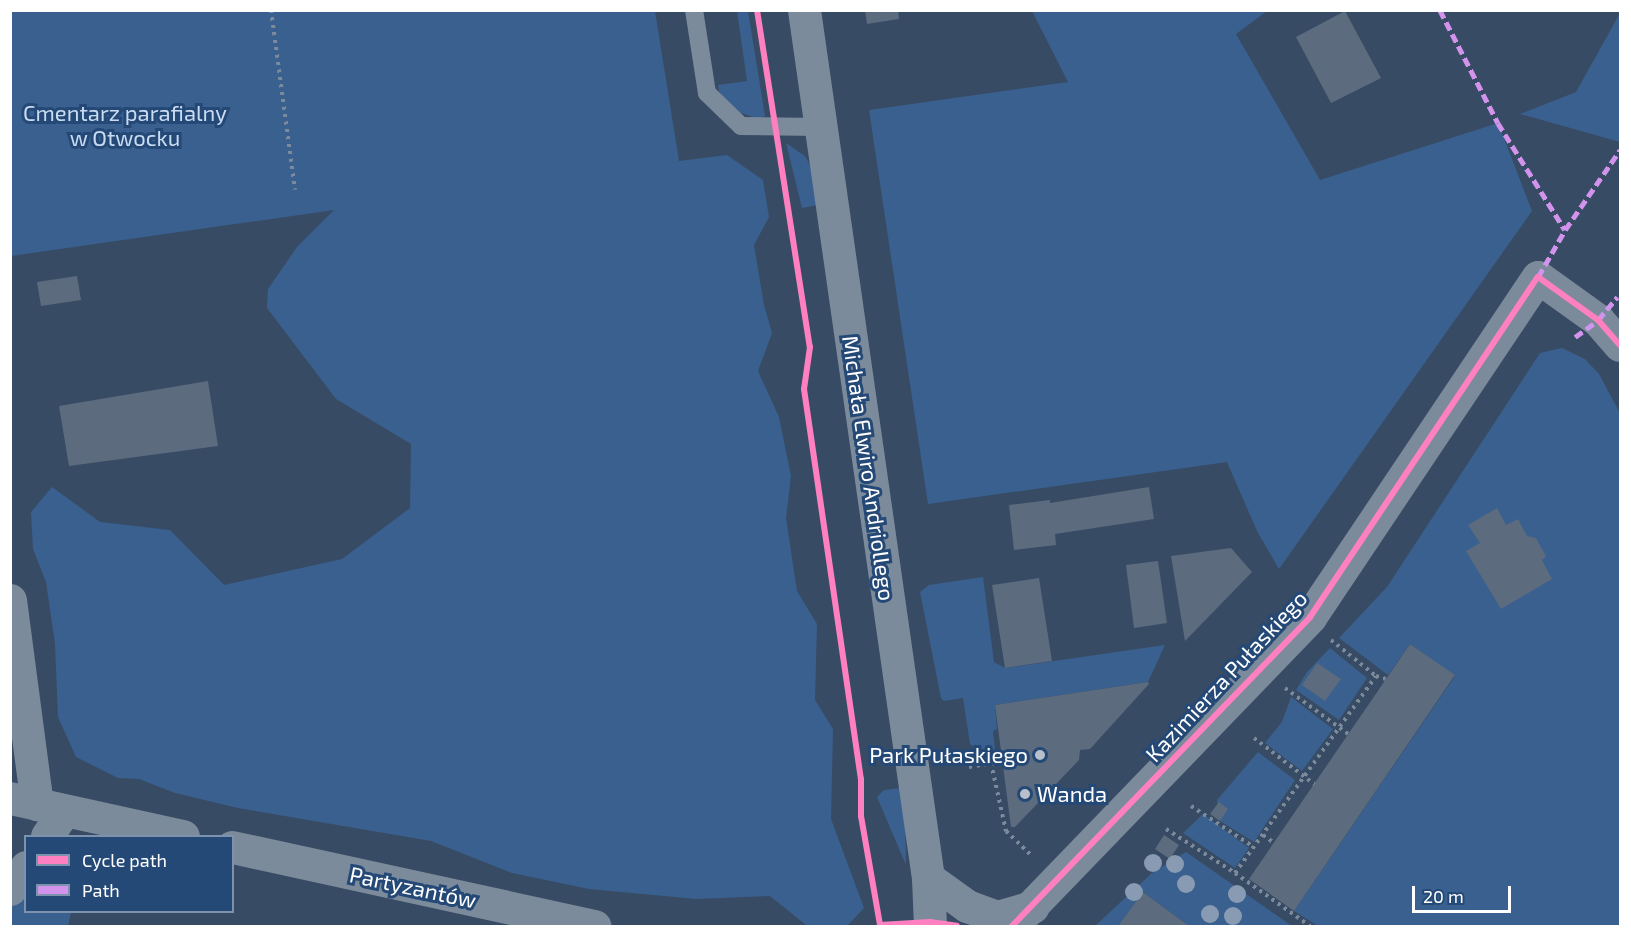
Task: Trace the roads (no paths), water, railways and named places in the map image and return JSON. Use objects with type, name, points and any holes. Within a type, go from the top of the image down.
[{"type":"street","name":"Michała Elwiro Andriollego","points":[[804,10],[928,878],[930,927]]},
{"type":"street","name":"Kazimierza Pułaskiego","points":[[1022,917],[1310,617],[1538,277],[1598,320],[1620,345]]},
{"type":"street","points":[[10,600],[40,812],[172,835]]},
{"type":"street","name":"Partyzantów","points":[[234,848],[594,927]]},
{"type":"street","points":[[10,889],[24,870]]},
{"type":"street","points":[[928,878],[967,906],[997,917],[1022,917]]},
{"type":"lane","points":[[694,10],[707,93],[741,126],[820,128]]},
{"type":"place","name":"Park Pułaskiego","points":[[1040,755]]},
{"type":"place","name":"Wanda","points":[[1025,794]]},
{"type":"park label","name":"Cmentarz parafialny w Otwocku","points":[[125,124]]}]
